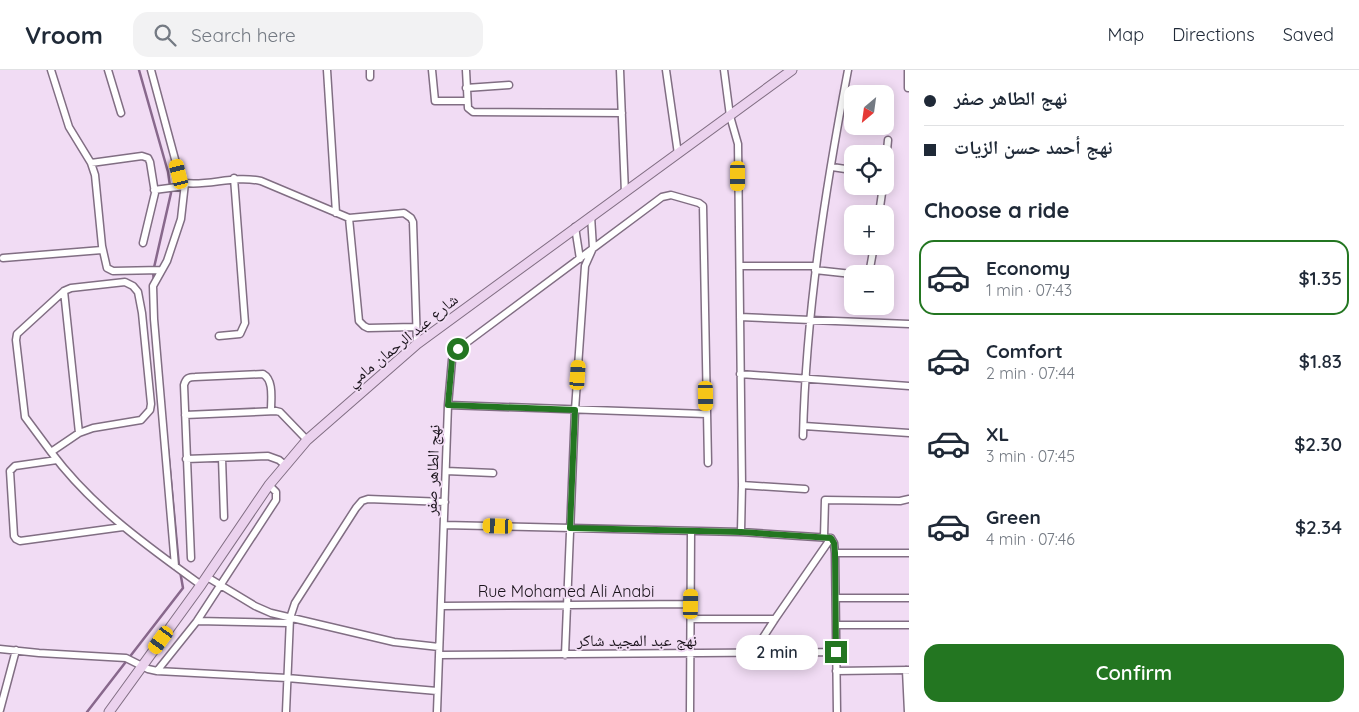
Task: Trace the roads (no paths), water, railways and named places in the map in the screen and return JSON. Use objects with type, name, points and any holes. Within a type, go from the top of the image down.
[{"type":"street","points":[[51,70],[70,127],[91,163],[95,175],[102,250],[107,268],[114,271],[161,270]]},
{"type":"street","points":[[108,70],[121,113]]},
{"type":"street","points":[[151,70],[179,174],[185,185],[181,219],[167,261],[152,286],[175,566]]},
{"type":"street","points":[[327,70],[336,213]]},
{"type":"street","points":[[432,70],[435,101],[467,101]]},
{"type":"street","points":[[466,70],[468,108],[473,112],[622,113]]},
{"type":"street","points":[[620,70],[625,193]]},
{"type":"street","points":[[666,70],[678,154]]},
{"type":"street","points":[[724,70],[730,116],[738,144],[741,532]]},
{"type":"street","name":"شارع عبد الرحمان مامي","points":[[109,712],[207,577],[269,485],[307,440],[417,344],[792,70]]},
{"type":"street","points":[[803,436],[815,268],[848,70]]},
{"type":"street","points":[[908,70],[908,88]]},
{"type":"street","points":[[466,88],[509,85]]},
{"type":"street","points":[[888,140],[888,145]]},
{"type":"street","points":[[91,163],[145,156],[148,158],[154,190],[154,201],[143,244]]},
{"type":"street","points":[[832,167],[844,169]]},
{"type":"street","points":[[154,190],[234,178],[250,179],[261,181],[349,218],[404,213],[413,222],[417,344]]},
{"type":"street","points":[[218,336],[240,334],[245,323],[234,178]]},
{"type":"street","name":"نهج الطاهر صفر","points":[[437,710],[448,405],[452,360],[458,349],[579,257],[662,197],[671,195],[700,203],[703,206],[706,414]]},
{"type":"street","points":[[564,654],[575,410],[585,266],[593,248],[590,216]]},
{"type":"street","points":[[349,218],[359,321],[368,328],[415,326]]},
{"type":"street","points":[[575,227],[579,257],[585,266]]},
{"type":"street","points":[[3,258],[102,250]]},
{"type":"street","points":[[740,266],[815,268],[844,273]]},
{"type":"street","points":[[51,452],[79,433],[92,428],[141,420],[150,410],[151,404],[138,292],[133,286],[125,282],[80,286],[64,291],[17,334],[16,340],[25,417],[51,452],[57,460],[86,494],[123,528],[201,585]]},
{"type":"street","points":[[64,291],[79,433]]},
{"type":"street","points":[[740,317],[909,324]]},
{"type":"street","points":[[191,558],[184,385],[189,377],[263,374],[268,377],[270,382],[271,410]]},
{"type":"street","points":[[740,374],[909,386]]},
{"type":"street","points":[[448,405],[706,414],[708,463]]},
{"type":"street","points":[[185,415],[271,410],[280,412],[307,440]]},
{"type":"street","points":[[804,426],[909,433]]},
{"type":"street","points":[[186,459],[268,456],[279,460],[284,465]]},
{"type":"street","points":[[222,458],[224,517]]},
{"type":"street","points":[[57,460],[15,466],[10,470],[14,536],[16,539],[20,541],[123,528]]},
{"type":"street","points":[[446,471],[493,473]]},
{"type":"street","points":[[157,671],[197,621],[276,500],[276,492],[269,485]]},
{"type":"street","points":[[742,485],[805,489]]},
{"type":"street","points":[[286,712],[289,620],[295,603],[356,508],[362,501],[368,499],[445,502]]},
{"type":"street","points":[[753,654],[828,538],[825,500],[900,501],[909,499]]},
{"type":"street","points":[[444,525],[741,532],[828,538],[834,543],[835,553],[837,712]]},
{"type":"street","points":[[690,712],[692,531]]},
{"type":"street","points":[[835,553],[909,553]]},
{"type":"street","points":[[207,577],[263,610],[289,620],[394,642],[439,647]]},
{"type":"street","points":[[836,598],[909,598]]},
{"type":"street","name":"Rue Mohamed Ali Anabi","points":[[441,606],[691,604]]},
{"type":"street","points":[[691,619],[775,619]]},
{"type":"street","points":[[197,621],[289,620]]},
{"type":"street","points":[[836,625],[909,625]]},
{"type":"street","points":[[0,649],[126,658],[157,671],[287,678],[437,691]]},
{"type":"street","points":[[0,710],[16,650]]},
{"type":"street","name":"نهج عبد المجيد شاكر","points":[[439,655],[836,652]]},
{"type":"street","points":[[836,672],[907,670],[908,712]]},
{"type":"waterway","points":[[139,70],[168,172],[171,193],[153,272],[154,282]]},
{"type":"waterway","points":[[168,449],[179,566]]},
{"type":"waterway","points":[[87,712],[183,588],[180,571]]}]
